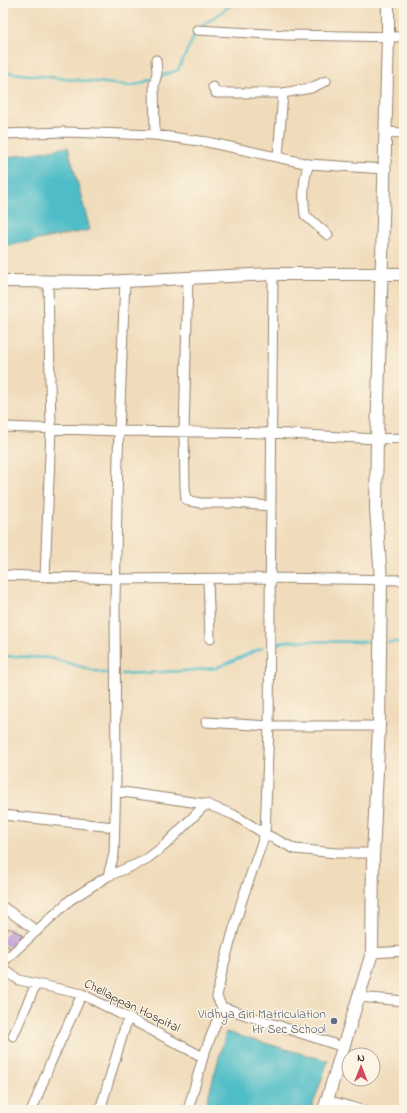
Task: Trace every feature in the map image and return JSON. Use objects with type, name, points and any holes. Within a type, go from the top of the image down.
[{"type":"street","points":[[343,1047],[372,953],[373,853],[379,726],[381,580],[376,509],[377,439],[388,3]]},
{"type":"street","points":[[197,30],[287,35],[404,38]]},
{"type":"street","points":[[155,135],[154,85],[157,73],[156,60]]},
{"type":"street","points":[[213,87],[216,93],[283,93],[311,88],[326,81]]},
{"type":"street","points":[[278,156],[283,93]]},
{"type":"street","points":[[3,134],[65,132],[155,135],[207,142],[278,156],[309,164],[384,169]]},
{"type":"street","points":[[385,132],[404,133]]},
{"type":"street","points":[[309,164],[306,171],[303,201],[305,215],[328,235]]},
{"type":"street","points":[[3,280],[96,282],[273,274],[404,274]]},
{"type":"street","points":[[273,274],[269,578],[269,726],[265,834],[242,900],[222,971],[217,997],[222,1007],[341,1047]]},
{"type":"street","points":[[188,278],[184,432],[186,499],[201,503],[235,503],[270,506]]},
{"type":"street","points":[[108,876],[114,854],[116,791],[116,579],[119,431],[125,280]]},
{"type":"street","points":[[45,577],[51,429],[48,282]]},
{"type":"street","points":[[3,427],[119,431],[271,433],[377,439],[404,438]]},
{"type":"street","points":[[3,575],[116,579],[269,578],[404,580]]},
{"type":"street","points":[[208,578],[210,639]]},
{"type":"street","points":[[206,722],[269,726],[379,726]]},
{"type":"street","points":[[116,791],[206,804],[234,814],[265,834],[295,849],[336,853],[373,853]]},
{"type":"street","points":[[3,962],[70,900],[108,876],[144,861],[165,844],[206,804]]},
{"type":"street","points":[[3,815],[114,827]]},
{"type":"street","points":[[3,907],[36,931]]},
{"type":"street","points":[[372,953],[404,951]]},
{"type":"street","name":"Chellappan Hospital","points":[[3,969],[19,980],[82,994],[203,1056]]},
{"type":"street","points":[[13,1036],[36,984]]},
{"type":"street","points":[[32,1110],[50,1064],[82,994]]},
{"type":"street","points":[[358,998],[404,1001]]},
{"type":"street","points":[[188,1110],[203,1056],[222,1007]]},
{"type":"street","points":[[100,1110],[128,1017]]},
{"type":"street","points":[[341,1055],[326,1105],[362,1110]]},
{"type":"water","points":[[68,147],[90,230],[11,245],[3,245],[3,158]]},
{"type":"water","points":[[226,1032],[328,1061],[311,1110],[210,1110],[205,1108]]},
{"type":"building","points":[[9,928],[22,935],[14,950],[3,944],[3,939]]},
{"type":"waterway","points":[[201,27],[234,3]]},
{"type":"waterway","points":[[158,77],[178,70],[196,32]]},
{"type":"waterway","points":[[3,72],[132,86],[153,79]]},
{"type":"waterway","points":[[276,644],[287,641],[373,642]]},
{"type":"waterway","points":[[388,642],[404,642]]},
{"type":"waterway","points":[[122,674],[216,668],[262,648]]},
{"type":"waterway","points":[[3,656],[50,658],[103,673],[109,673]]},
{"type":"waterway","points":[[393,1110],[394,1108],[404,1107]]},
{"type":"place","name":"Vidhya Giri Matriculation Hr Sec School","points":[[334,1021]]}]
